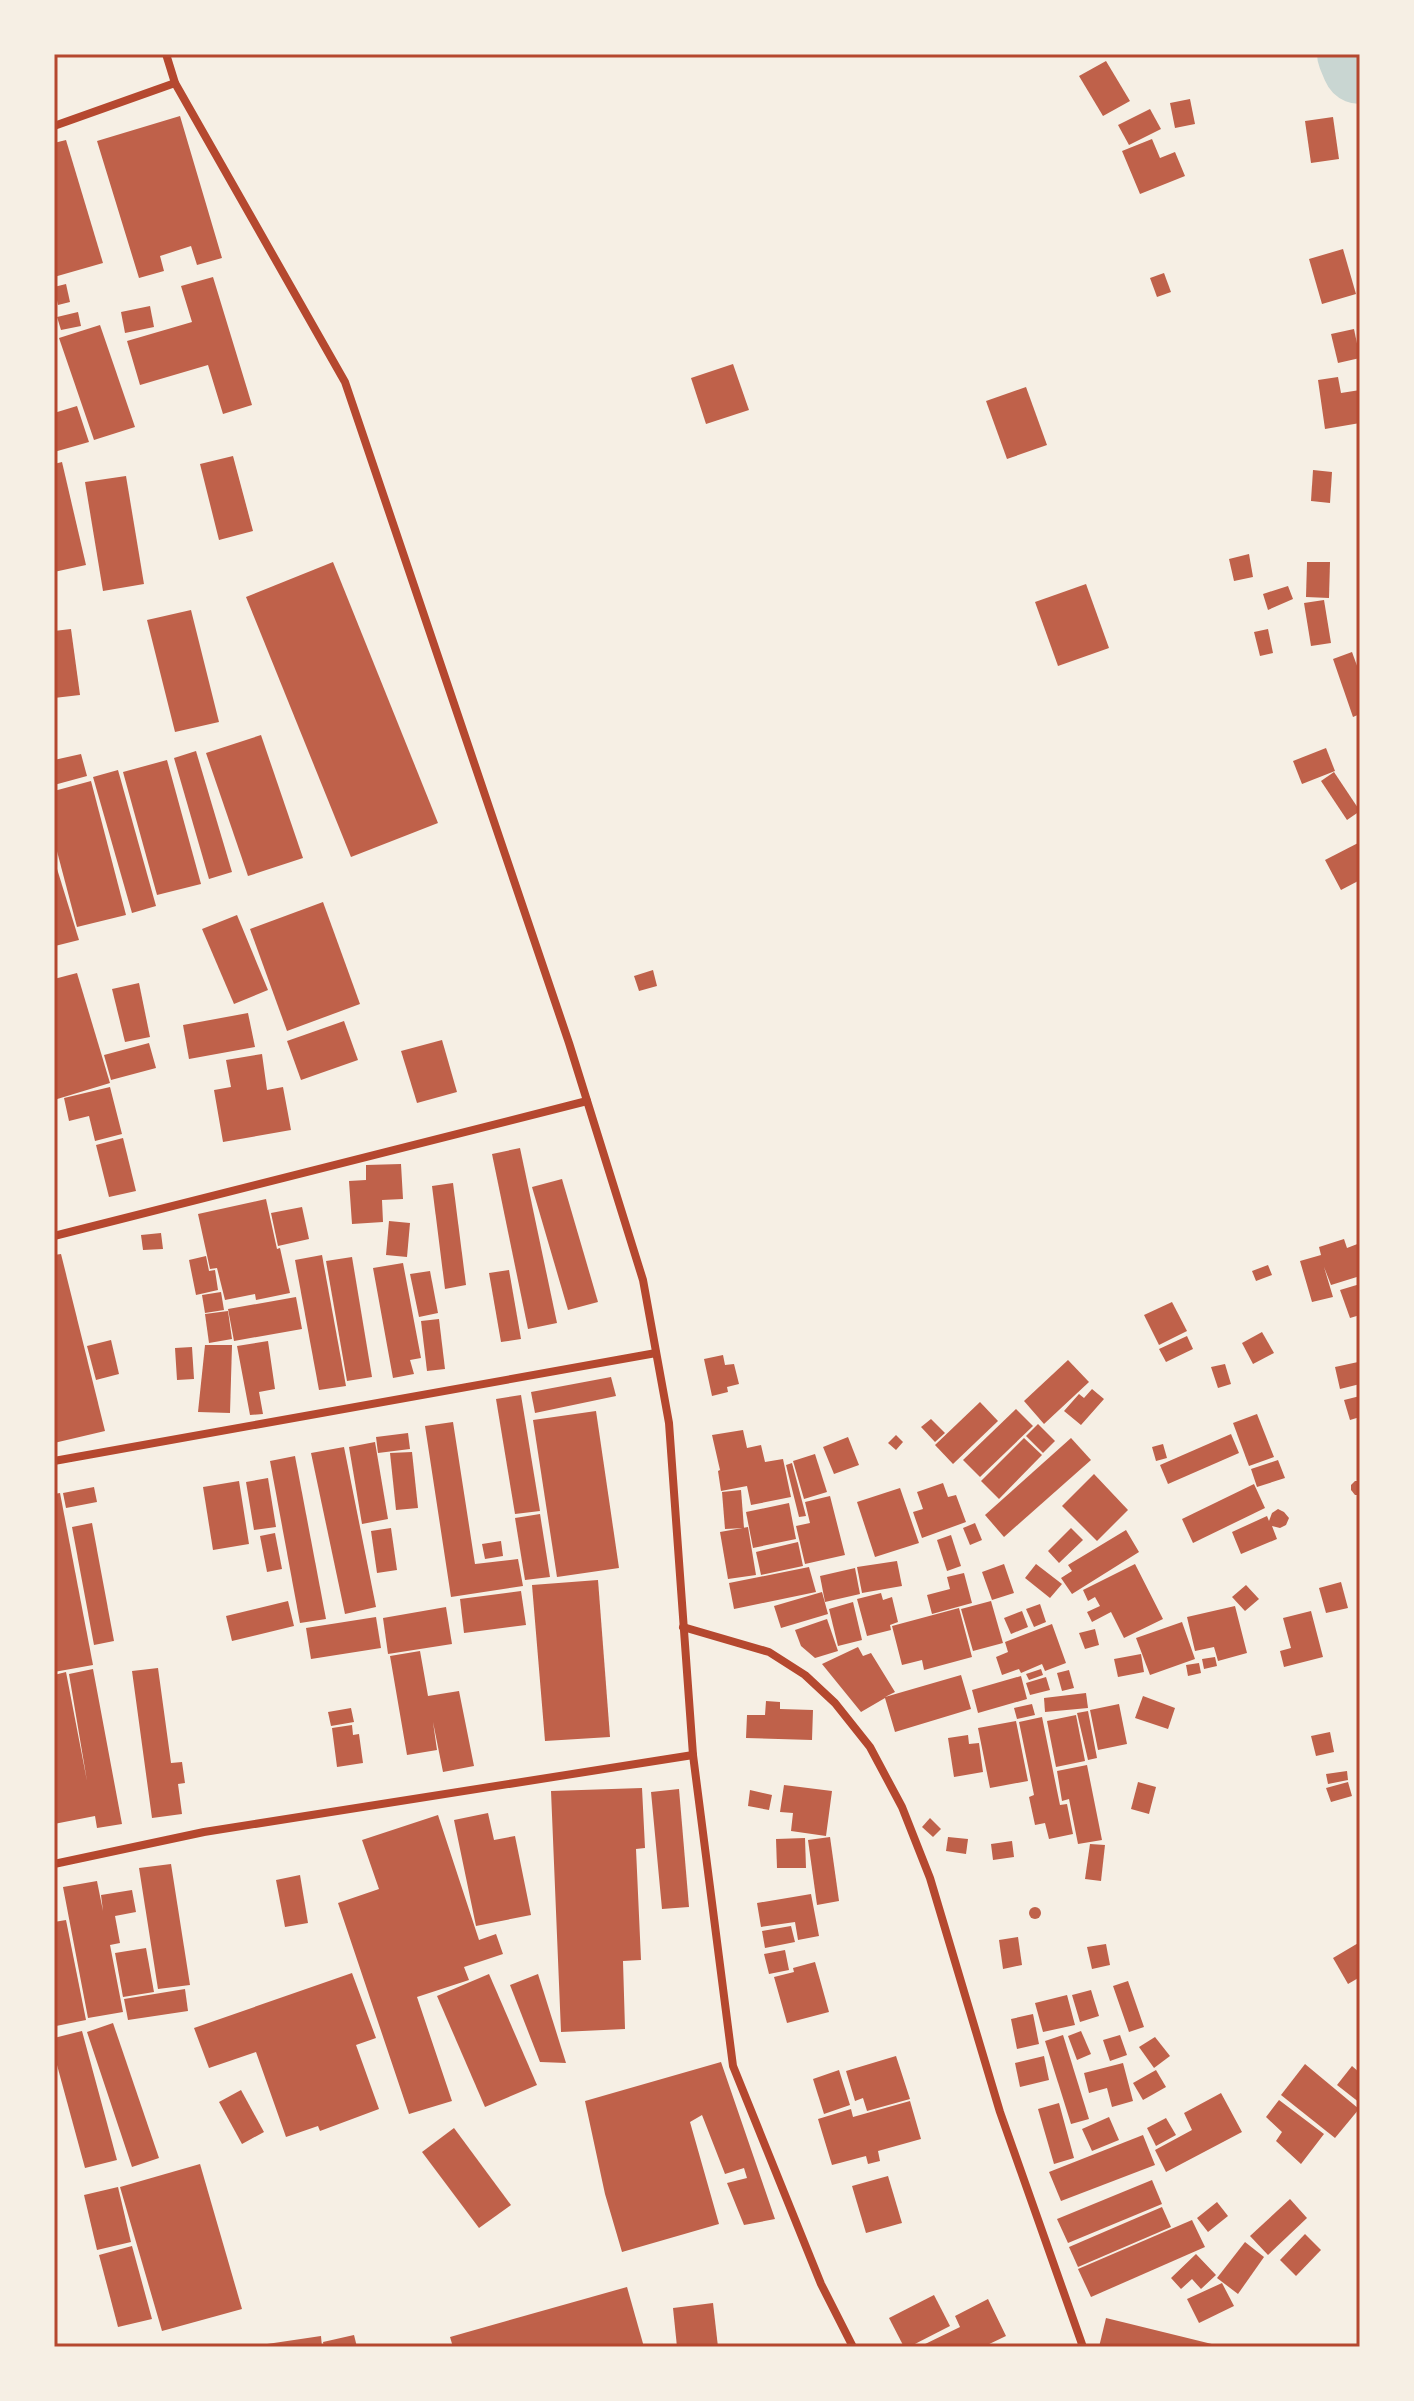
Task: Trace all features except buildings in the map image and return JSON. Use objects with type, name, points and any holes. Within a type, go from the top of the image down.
[{"type":"street","points":[[166,54],[175,83],[345,382],[587,1101],[643,1280],[669,1423],[693,1755],[733,2066],[821,2284],[853,2347]]},
{"type":"street","points":[[54,126],[175,83]]},
{"type":"street","points":[[54,1236],[587,1101]]},
{"type":"street","points":[[54,1461],[656,1353]]},
{"type":"street","points":[[683,1627],[769,1652],[805,1675],[835,1703],[870,1747],[902,1807],[930,1878],[1000,2112],[1083,2347]]},
{"type":"street","points":[[54,1864],[204,1832],[693,1755]]},
{"type":"waterway","points":[[1355,54],[1360,66]]}]
